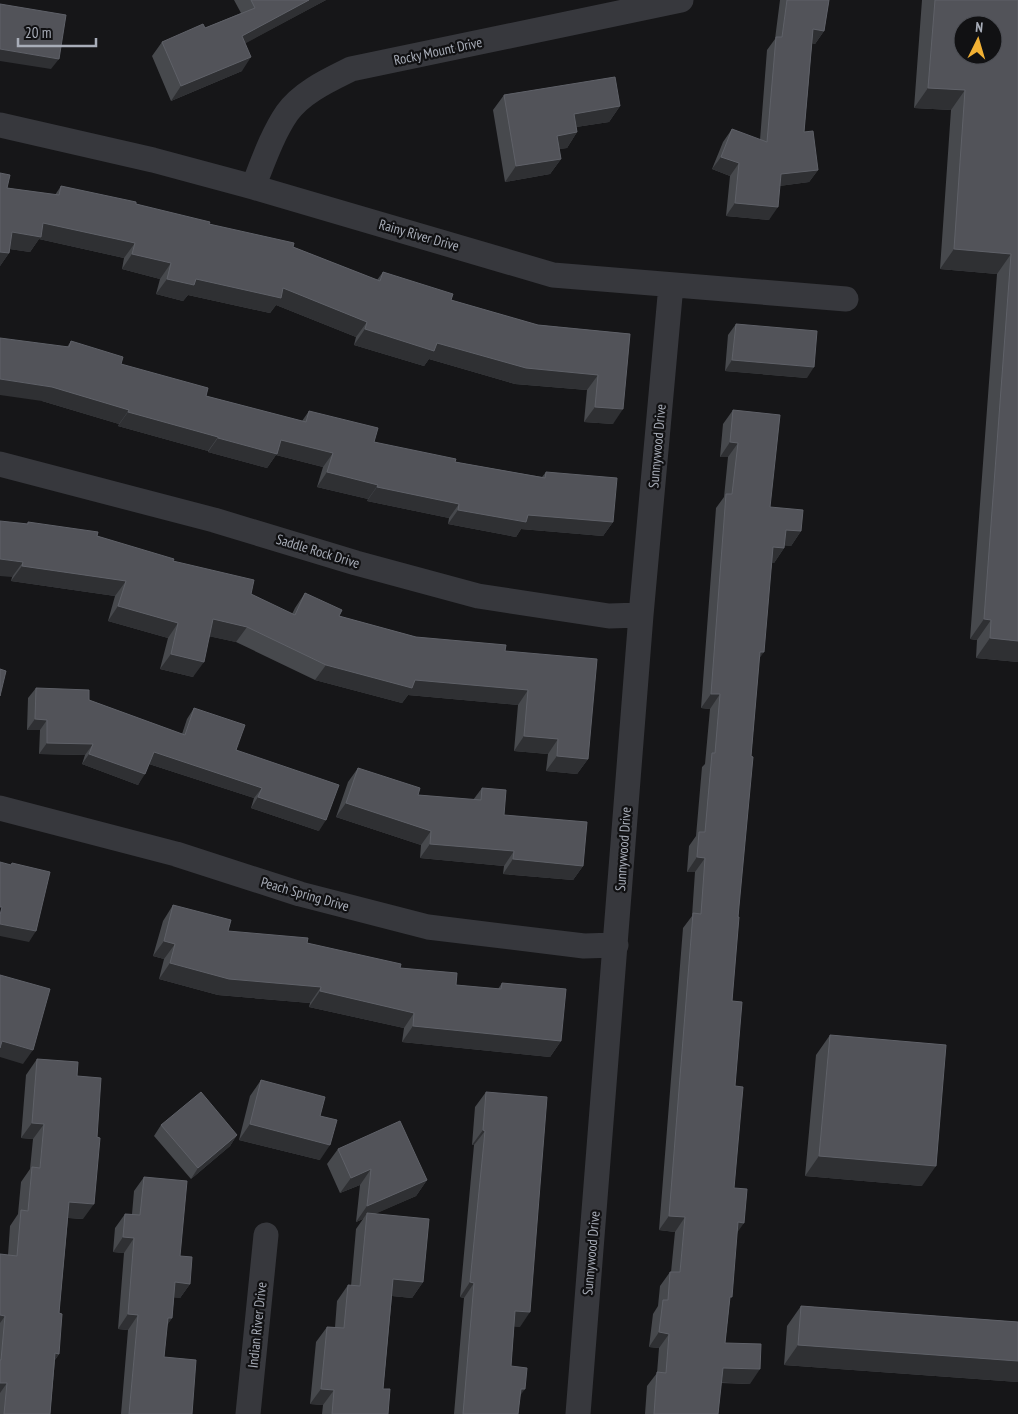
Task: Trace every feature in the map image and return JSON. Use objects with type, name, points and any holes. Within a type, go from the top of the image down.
[{"type":"street","name":"Rocky Mount Drive","points":[[253,187],[272,140],[288,112],[328,80],[351,69],[681,0]]},
{"type":"street","name":"Rainy River Drive","points":[[0,125],[153,160],[553,274],[846,299]]},
{"type":"street","name":"Sunnywood Drive","points":[[578,1414],[641,615],[671,285]]},
{"type":"street","name":"Saddle Rock Drive","points":[[0,464],[214,520],[356,563],[478,596],[609,616],[641,615]]},
{"type":"street","name":"Peach Spring Drive","points":[[0,808],[176,854],[300,894],[428,927],[584,946],[616,944]]},
{"type":"street","name":"Indian River Drive","points":[[248,1414],[266,1235]]},
{"type":"building","points":[[251,0],[309,0],[242,36],[251,57],[181,86],[162,42],[203,24],[205,28],[255,8]]},
{"type":"building","points":[[787,0],[829,0],[824,31],[813,29],[804,132],[813,131],[818,170],[781,174],[778,207],[735,203],[739,163],[721,157],[732,129],[767,142],[776,37],[782,37]]},
{"type":"building","points":[[935,0],[1018,0],[1018,641],[990,638],[991,620],[984,619],[1011,254],[954,249],[965,90],[928,88]]},
{"type":"building","points":[[0,4],[66,15],[59,59],[0,49]]},
{"type":"building","points":[[615,77],[620,106],[574,114],[577,132],[557,136],[561,159],[516,166],[504,95]]},
{"type":"building","points":[[0,173],[10,175],[7,188],[59,195],[61,186],[136,202],[136,204],[210,222],[209,224],[294,243],[293,247],[380,281],[383,272],[453,294],[451,300],[538,325],[630,334],[623,409],[595,407],[598,375],[526,368],[437,343],[434,351],[365,329],[367,322],[283,288],[281,298],[196,279],[194,285],[167,279],[171,263],[132,254],[135,243],[43,223],[41,237],[12,232],[9,253],[0,252]]},
{"type":"building","points":[[736,324],[817,331],[814,367],[732,360]]},
{"type":"building","points":[[0,338],[69,347],[71,341],[123,357],[121,364],[208,388],[206,396],[306,422],[309,411],[378,428],[374,442],[456,459],[455,462],[545,478],[546,472],[617,478],[613,522],[528,515],[526,522],[458,510],[459,504],[377,487],[378,485],[327,472],[333,453],[281,440],[277,454],[128,412],[129,410],[52,387],[0,379]]},
{"type":"building","points":[[733,410],[780,415],[770,507],[803,510],[801,531],[786,530],[784,548],[773,547],[764,652],[760,652],[732,1001],[742,1002],[735,1086],[743,1087],[734,1188],[747,1189],[744,1223],[738,1222],[732,1297],[730,1297],[725,1343],[761,1344],[760,1369],[723,1368],[718,1414],[654,1414],[657,1372],[666,1373],[669,1334],[659,1332],[663,1300],[668,1300],[670,1272],[680,1272],[685,1217],[669,1216],[693,913],[701,914],[705,858],[697,857],[699,832],[705,832],[712,753],[715,753],[720,694],[711,694],[726,494],[732,494],[738,443],[730,442]]},
{"type":"building","points":[[0,521],[28,524],[28,522],[98,532],[97,536],[174,559],[173,561],[254,580],[251,594],[295,615],[305,593],[342,610],[339,616],[416,637],[506,645],[505,651],[597,659],[588,759],[557,756],[558,739],[524,736],[528,690],[415,680],[412,688],[326,665],[247,627],[213,619],[204,662],[171,654],[178,623],[118,606],[126,581],[22,566],[23,562],[0,559]]},
{"type":"building","points":[[0,669],[6,671],[0,696]]},
{"type":"building","points":[[36,688],[89,690],[89,700],[185,735],[194,708],[245,725],[236,750],[339,785],[326,820],[258,797],[262,788],[154,752],[145,774],[89,754],[93,744],[47,743],[47,720],[35,719]]},
{"type":"building","points":[[358,768],[420,788],[418,795],[481,800],[482,788],[506,790],[504,815],[587,822],[583,866],[513,859],[514,851],[430,844],[431,831],[346,803]]},
{"type":"building","points":[[0,862],[50,872],[36,931],[0,924],[2,907],[0,907]]},
{"type":"building","points":[[173,905],[231,920],[228,931],[308,938],[307,943],[401,964],[400,968],[457,973],[456,985],[501,989],[502,983],[566,989],[561,1041],[413,1026],[414,1013],[320,991],[321,987],[229,979],[170,963],[175,944],[164,941]]},
{"type":"building","points":[[0,975],[50,989],[33,1050],[2,1041],[0,1048]]},
{"type":"building","points":[[830,1035],[946,1045],[936,1166],[819,1156]]},
{"type":"building","points":[[37,1059],[78,1062],[77,1076],[101,1078],[97,1137],[100,1138],[94,1204],[69,1202],[59,1313],[62,1314],[59,1354],[55,1353],[50,1414],[4,1414],[7,1383],[0,1383],[0,1360],[5,1316],[0,1315],[0,1254],[17,1256],[21,1210],[28,1211],[32,1167],[40,1168],[44,1124],[32,1123]]},
{"type":"building","points":[[261,1080],[325,1097],[320,1116],[337,1120],[330,1145],[250,1124]]},
{"type":"building","points":[[201,1092],[237,1135],[198,1168],[161,1125]]},
{"type":"building","points":[[486,1092],[547,1097],[530,1312],[515,1311],[511,1366],[527,1368],[525,1389],[521,1389],[518,1414],[463,1414],[474,1283],[470,1282],[485,1131],[483,1130]]},
{"type":"building","points":[[400,1121],[427,1180],[367,1206],[371,1169],[351,1178],[338,1149]]},
{"type":"building","points":[[144,1177],[187,1181],[180,1256],[192,1257],[190,1284],[175,1282],[172,1318],[168,1318],[164,1357],[196,1360],[192,1414],[129,1414],[138,1315],[128,1314],[134,1238],[123,1237],[125,1214],[140,1215]]},
{"type":"building","points":[[367,1213],[429,1219],[423,1282],[393,1279],[383,1389],[390,1389],[388,1414],[332,1414],[334,1390],[321,1389],[327,1327],[344,1328],[348,1285],[360,1286]]},
{"type":"building","points":[[801,1306],[1018,1322],[1018,1361],[798,1345]]}]
